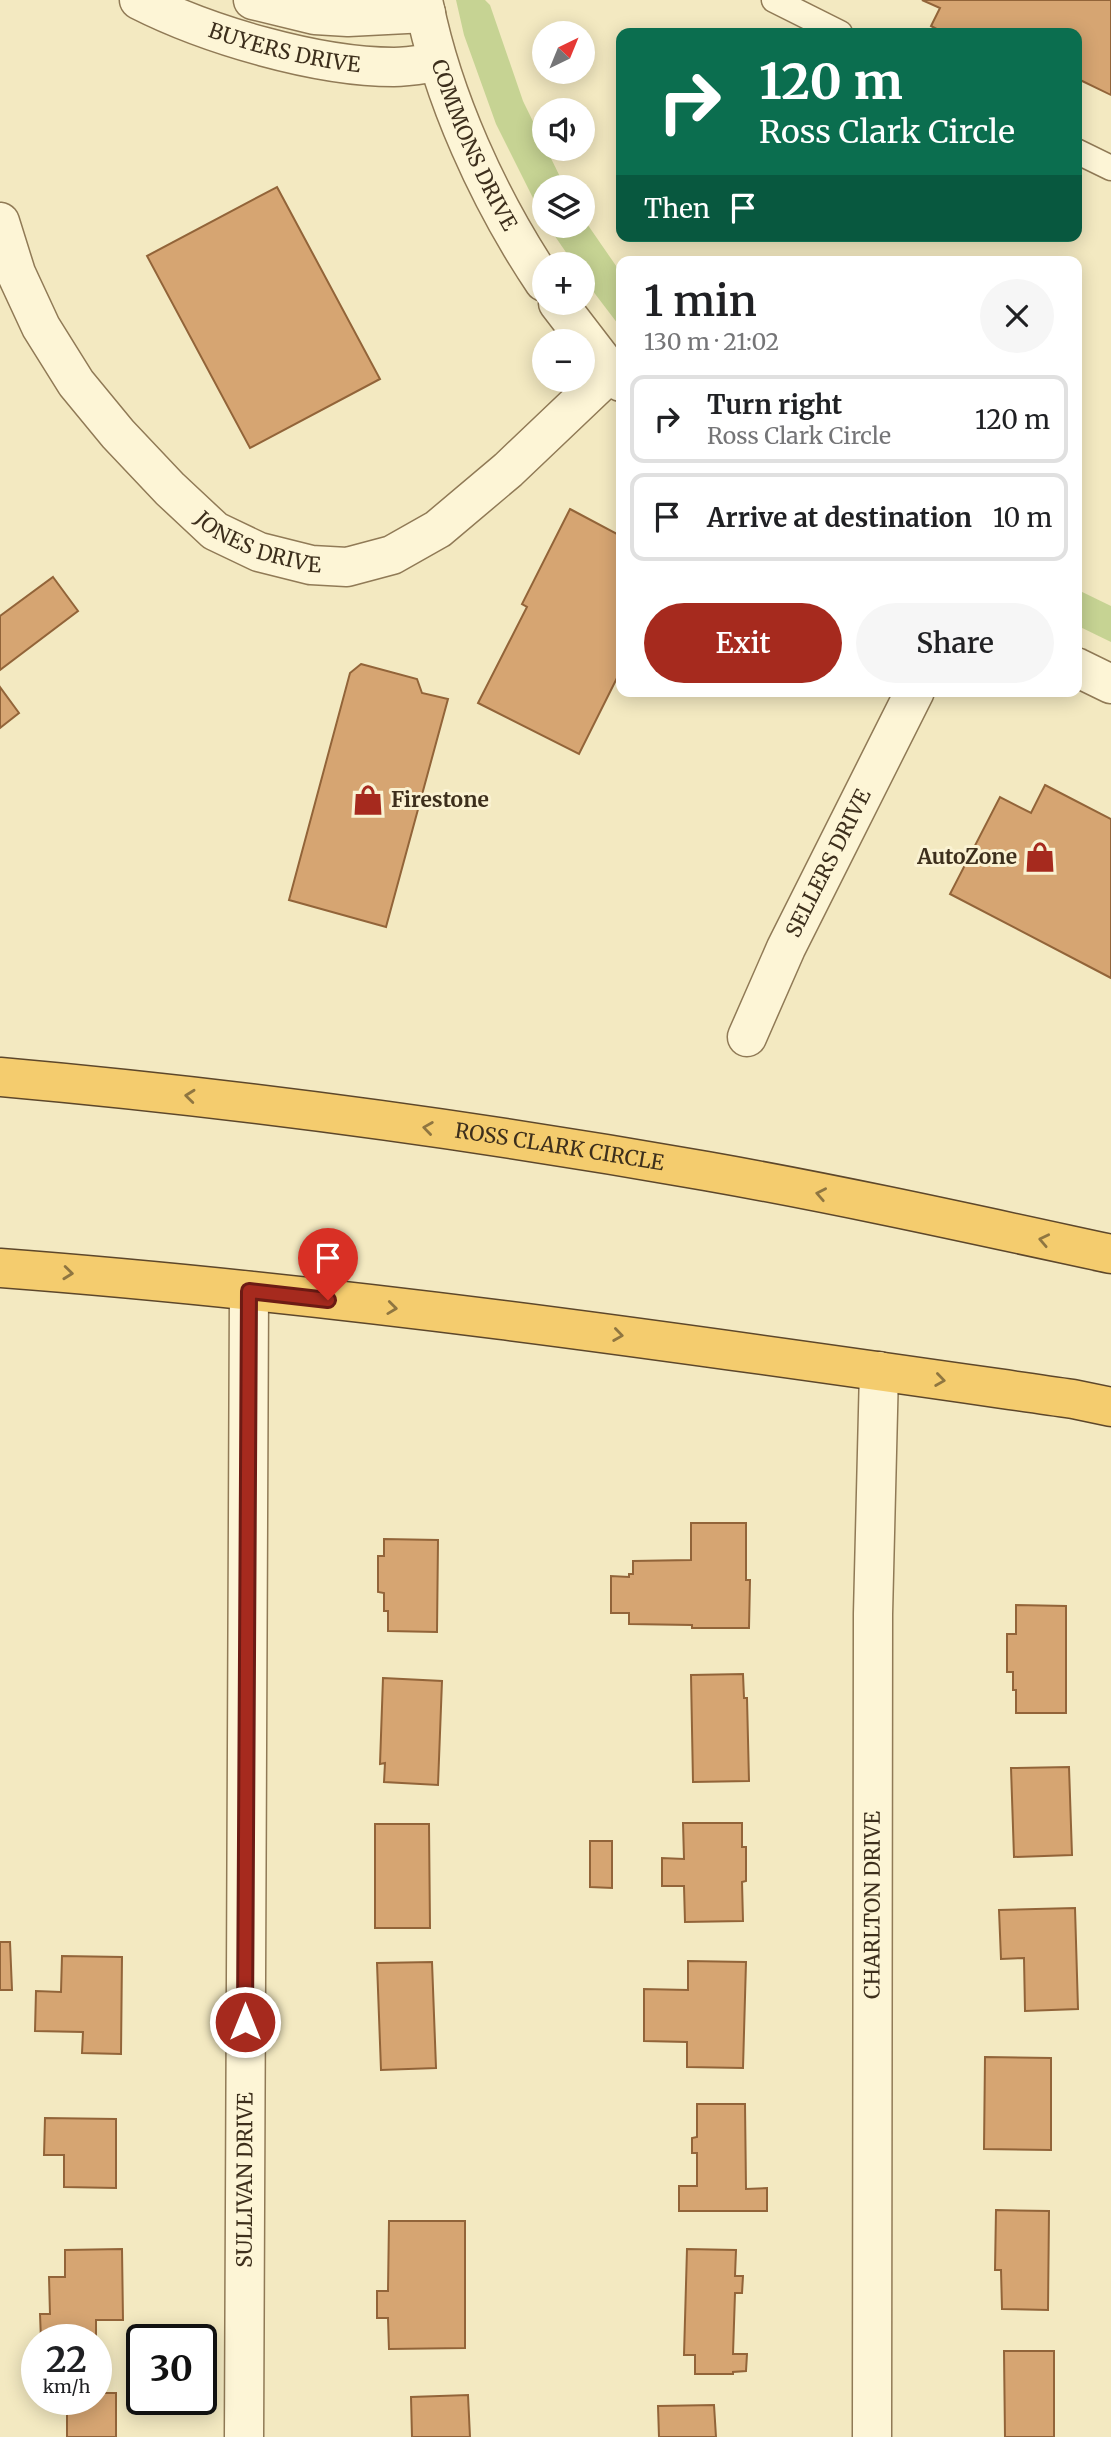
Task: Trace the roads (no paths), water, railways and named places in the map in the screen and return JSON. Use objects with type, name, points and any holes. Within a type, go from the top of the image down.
[{"type":"highway","name":"ROSS CLARK CIRCLE","points":[[0,1077],[258,1104],[526,1142],[708,1171],[1111,1254]]},
{"type":"highway","points":[[0,1268],[249,1291],[591,1331],[1111,1407]]},
{"type":"street","name":"BUYERS DRIVE","points":[[139,0],[169,15],[225,35],[306,56],[395,67],[437,62]]},
{"type":"street","name":"BUYERS DRIVE","points":[[253,0],[315,15],[348,18],[425,6]]},
{"type":"street","name":"COMMONS DRIVE","points":[[425,6],[437,62],[450,98],[491,192],[532,264]]},
{"type":"street","name":"JONES DRIVE","points":[[0,222],[16,273],[41,327],[76,383],[118,435],[215,531],[259,552],[311,565],[347,567],[392,555],[438,529],[616,377]]},
{"type":"street","points":[[567,315],[616,377]]},
{"type":"street","points":[[1082,670],[1111,684]]},
{"type":"street","name":"SELLERS DRIVE","points":[[747,1037],[786,948],[912,697]]},
{"type":"street","name":"SULLIVAN DRIVE","points":[[244,2437],[249,1291]]},
{"type":"street","name":"CHARLTON DRIVE","points":[[872,2437],[873,1628],[879,1371]]},
{"type":"lane","points":[[786,3],[831,28]]},
{"type":"lane","points":[[1082,154],[1111,168]]},
{"type":"place","name":"Firestone","points":[[368,800]]},
{"type":"place","name":"AutoZone","points":[[1040,857]]}]
